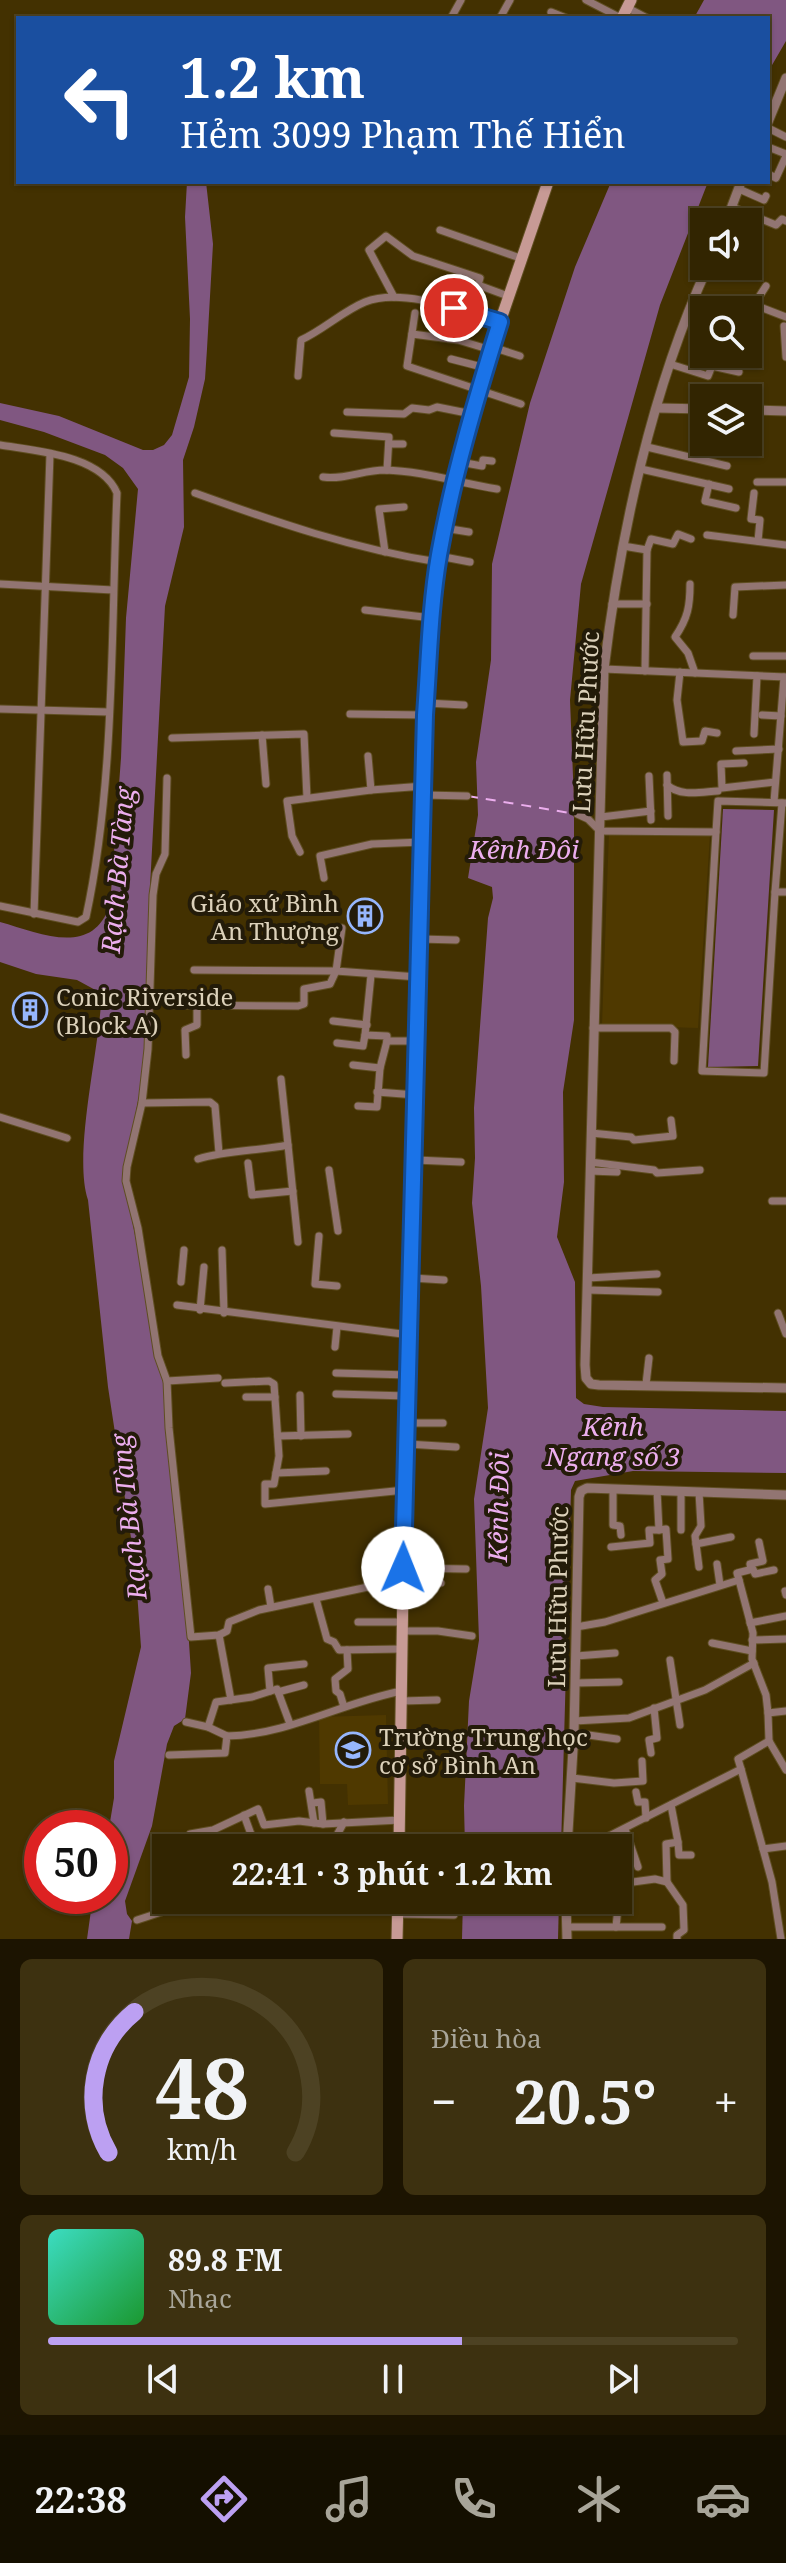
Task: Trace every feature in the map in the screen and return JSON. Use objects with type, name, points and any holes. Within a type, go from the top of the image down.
[{"type":"main road","points":[[400,1834],[418,977],[426,709],[432,618],[444,528],[472,414],[520,258],[547,184]]},
{"type":"main road","points":[[397,1939],[398,1914]]},
{"type":"street","points":[[586,0],[626,11]]},
{"type":"street","points":[[551,12],[561,16]]},
{"type":"street","points":[[770,120],[786,78]]},
{"type":"street","points":[[770,175],[776,178],[786,155]]},
{"type":"street","points":[[766,196],[764,200],[740,186],[732,207],[776,225],[782,219],[786,221]]},
{"type":"street","points":[[440,230],[520,258]]},
{"type":"street","points":[[394,297],[369,250],[386,236],[413,256],[480,278],[478,285],[508,296]]},
{"type":"street","points":[[760,296],[766,286]]},
{"type":"street","points":[[298,376],[301,340],[319,332],[363,302],[384,296],[454,308],[500,322]]},
{"type":"street","name":"Lưu Hữu Phước","points":[[646,1384],[591,1384],[586,1378],[585,1365],[604,669],[612,604],[641,469],[670,364],[690,307]]},
{"type":"street","points":[[762,308],[786,317]]},
{"type":"street","points":[[415,313],[407,366],[521,404]]},
{"type":"street","points":[[784,326],[786,357]]},
{"type":"street","points":[[412,334],[458,340],[520,356]]},
{"type":"street","points":[[451,359],[486,368]]},
{"type":"street","points":[[670,364],[708,376],[712,366],[739,372]]},
{"type":"street","points":[[347,412],[404,414],[412,408],[429,410],[437,407],[472,414]]},
{"type":"street","points":[[658,408],[690,409]]},
{"type":"street","points":[[762,410],[786,411]]},
{"type":"street","points":[[334,433],[389,437],[387,470]]},
{"type":"street","points":[[389,444],[403,444]]},
{"type":"street","points":[[0,445],[79,460],[113,483],[117,493],[109,712],[98,861],[86,917],[78,922],[0,906]]},
{"type":"street","points":[[647,447],[727,466]]},
{"type":"street","points":[[34,914],[50,454]]},
{"type":"street","points":[[460,462],[482,466],[483,460],[492,461]]},
{"type":"street","points":[[641,469],[729,489]]},
{"type":"street","points":[[323,477],[339,479],[372,470],[417,472],[497,489]]},
{"type":"street","points":[[757,482],[786,482]]},
{"type":"street","points":[[709,484],[705,501],[736,508]]},
{"type":"street","points":[[195,493],[273,522],[385,552],[470,562]]},
{"type":"street","points":[[754,493],[751,519],[760,520],[758,541]]},
{"type":"street","points":[[385,552],[379,509],[404,507]]},
{"type":"street","points":[[444,528],[469,532]]},
{"type":"street","points":[[670,555],[678,534],[691,539]]},
{"type":"street","points":[[707,535],[786,545]]},
{"type":"street","points":[[645,671],[647,550],[651,539],[673,544]]},
{"type":"street","points":[[623,546],[647,550]]},
{"type":"street","points":[[0,584],[113,590]]},
{"type":"street","points":[[690,584],[687,620],[675,637],[688,653],[695,673]]},
{"type":"street","points":[[733,615],[735,587],[786,585]]},
{"type":"street","points":[[612,604],[647,604]]},
{"type":"street","points":[[365,610],[432,618]]},
{"type":"street","points":[[753,656],[786,656]]},
{"type":"street","points":[[604,669],[785,677],[776,781],[779,800],[777,863],[764,1073],[702,1071],[718,801],[779,800]]},
{"type":"street","points":[[680,672],[677,700],[683,742],[702,741],[705,731],[717,733]]},
{"type":"street","points":[[754,734],[757,676]]},
{"type":"street","points":[[350,714],[464,705]]},
{"type":"street","points":[[0,709],[109,712]]},
{"type":"street","points":[[762,715],[783,718]]},
{"type":"street","points":[[172,738],[304,734],[307,798]]},
{"type":"street","points":[[262,735],[266,784]]},
{"type":"street","points":[[736,751],[779,749]]},
{"type":"street","points":[[368,756],[371,790]]},
{"type":"street","points":[[744,763],[721,764],[722,788],[786,779]]},
{"type":"street","points":[[667,775],[668,816]]},
{"type":"street","points":[[601,817],[651,815],[649,776]]},
{"type":"street","points":[[167,778],[165,854],[156,874],[153,895],[148,1049],[142,1103],[126,1181],[138,1228],[158,1356],[167,1381],[176,1506],[191,1637],[219,1635],[227,1631],[229,1622],[271,1607],[368,1587],[441,1583]]},
{"type":"street","points":[[667,785],[686,793],[718,791]]},
{"type":"street","points":[[300,852],[292,836],[287,801],[371,790],[424,790],[467,796]]},
{"type":"street","points":[[577,814],[588,819],[600,831],[716,832]]},
{"type":"street","points":[[324,878],[320,856],[372,844],[423,842]]},
{"type":"street","points":[[777,863],[786,863]]},
{"type":"street","points":[[775,892],[786,892]]},
{"type":"street","points":[[170,1005],[304,1004],[304,989],[330,984],[336,971],[342,928]]},
{"type":"street","points":[[420,939],[456,940]]},
{"type":"street","points":[[194,970],[336,971],[418,977]]},
{"type":"street","points":[[337,1043],[363,1046],[371,975]]},
{"type":"street","points":[[186,1055],[185,1030],[197,1025],[197,1006]]},
{"type":"street","points":[[333,1021],[367,1025]]},
{"type":"street","points":[[593,1028],[671,1028],[675,1032],[674,1061]]},
{"type":"street","points":[[358,1106],[377,1107],[380,1068],[387,1041],[387,1036],[365,1035]]},
{"type":"street","points":[[387,1041],[417,1041]]},
{"type":"street","points":[[353,1065],[380,1068]]},
{"type":"street","points":[[281,1079],[298,1242]]},
{"type":"street","points":[[377,1092],[416,1095]]},
{"type":"street","points":[[142,1103],[210,1102],[215,1106],[219,1153]]},
{"type":"street","points":[[0,1117],[67,1138]]},
{"type":"street","points":[[591,1133],[631,1137],[634,1140],[673,1136],[671,1120]]},
{"type":"street","points":[[198,1159],[219,1153],[288,1145]]},
{"type":"street","points":[[415,1160],[461,1162]]},
{"type":"street","points":[[248,1163],[252,1195],[293,1191]]},
{"type":"street","points":[[590,1166],[654,1170],[657,1173],[700,1170]]},
{"type":"street","points":[[590,1166],[617,1172]]},
{"type":"street","points":[[329,1170],[338,1231]]},
{"type":"street","points":[[772,1201],[786,1201]]},
{"type":"street","points":[[319,1236],[315,1284],[337,1286]]},
{"type":"street","points":[[181,1282],[184,1250]]},
{"type":"street","points":[[222,1250],[224,1313]]},
{"type":"street","points":[[200,1310],[204,1267]]},
{"type":"street","points":[[588,1278],[657,1274]]},
{"type":"street","points":[[412,1278],[444,1280]]},
{"type":"street","points":[[202,1285],[223,1286]]},
{"type":"street","points":[[588,1290],[658,1292]]},
{"type":"street","points":[[177,1305],[410,1335]]},
{"type":"street","points":[[778,1313],[786,1334]]},
{"type":"street","points":[[335,1347],[337,1327]]},
{"type":"street","points":[[649,1358],[646,1384],[786,1388]]},
{"type":"street","points":[[336,1373],[409,1375]]},
{"type":"street","points":[[167,1381],[273,1382],[279,1456],[274,1484],[265,1484],[265,1504],[405,1490]]},
{"type":"street","points":[[336,1394],[408,1396]]},
{"type":"street","points":[[300,1395],[301,1436]]},
{"type":"street","points":[[246,1397],[275,1397]]},
{"type":"street","points":[[407,1423],[443,1423]]},
{"type":"street","points":[[278,1436],[348,1434]]},
{"type":"street","points":[[407,1444],[456,1447]]},
{"type":"street","points":[[276,1473],[326,1471]]},
{"type":"street","name":"Lưu Hữu Phước","points":[[569,1834],[581,1491],[587,1488],[613,1489]]},
{"type":"street","points":[[621,1535],[620,1526],[613,1525],[613,1489],[786,1495]]},
{"type":"street","points":[[657,1490],[659,1530]]},
{"type":"street","points":[[681,1491],[681,1530]]},
{"type":"street","points":[[699,1492],[701,1526],[695,1536],[699,1567]]},
{"type":"street","points":[[611,1547],[650,1543],[649,1530],[666,1529],[668,1559],[660,1560],[662,1574],[655,1580],[663,1603]]},
{"type":"street","points":[[696,1544],[731,1537]]},
{"type":"street","points":[[759,1542],[763,1561],[750,1564],[751,1569],[755,1574],[774,1570]]},
{"type":"street","points":[[717,1564],[720,1585]]},
{"type":"street","points":[[403,1568],[466,1569]]},
{"type":"street","points":[[751,1569],[737,1573],[750,1623],[754,1663],[766,1695],[769,1741],[786,1770]]},
{"type":"street","points":[[576,1627],[605,1622],[739,1580]]},
{"type":"street","points":[[268,1589],[271,1607]]},
{"type":"street","points":[[316,1599],[327,1639],[334,1642],[339,1650],[402,1649]]},
{"type":"street","points":[[750,1623],[786,1616]]},
{"type":"street","points":[[358,1622],[472,1636]]},
{"type":"street","points":[[219,1635],[231,1700]]},
{"type":"street","points":[[752,1640],[786,1639]]},
{"type":"street","points":[[712,1643],[752,1651]]},
{"type":"street","points":[[344,1707],[336,1691],[335,1679],[348,1669],[347,1650]]},
{"type":"street","points":[[576,1656],[615,1653]]},
{"type":"street","points":[[670,1660],[680,1725]]},
{"type":"street","points":[[574,1721],[629,1718],[705,1690],[754,1663]]},
{"type":"street","points":[[290,1724],[274,1692],[268,1668],[304,1664]]},
{"type":"street","points":[[575,1683],[619,1682]]},
{"type":"street","points":[[208,1727],[216,1702],[304,1685]]},
{"type":"street","points":[[186,1722],[227,1736],[262,1733],[344,1707],[402,1696],[437,1700]]},
{"type":"street","points":[[651,1753],[649,1740],[657,1738],[654,1708]]},
{"type":"street","points":[[768,1713],[786,1711]]},
{"type":"street","points":[[574,1733],[617,1739]]},
{"type":"street","points":[[169,1755],[225,1753],[227,1736]]},
{"type":"street","points":[[769,1741],[738,1759],[772,1882],[781,1939]]},
{"type":"street","points":[[572,1778],[614,1783],[643,1781],[642,1761]]},
{"type":"street","points":[[614,1834],[741,1769]]},
{"type":"street","points":[[309,1791],[313,1803],[321,1802],[319,1823]]},
{"type":"street","points":[[636,1792],[638,1802],[645,1802],[646,1818]]},
{"type":"street","points":[[671,1805],[679,1855],[691,1855]]},
{"type":"street","points":[[190,1834],[213,1830],[258,1809],[264,1825],[299,1821],[400,1820]]},
{"type":"street","points":[[244,1815],[251,1834]]},
{"type":"street","points":[[338,1834],[344,1822]]},
{"type":"street","points":[[625,1829],[638,1867]]},
{"type":"street","points":[[677,1939],[677,1935],[684,1930],[683,1905],[667,1882],[666,1844],[678,1842]]},
{"type":"street","points":[[763,1849],[786,1846]]},
{"type":"street","points":[[632,1882],[655,1879],[667,1882]]},
{"type":"street","points":[[137,1920],[155,1914]]},
{"type":"street","points":[[398,1914],[454,1915]]},
{"type":"street","points":[[567,1914],[567,1939]]},
{"type":"street","points":[[616,1927],[617,1914]]},
{"type":"street","points":[[567,1927],[662,1927]]},
{"type":"shaded area","points":[[609,832],[710,834],[698,1028],[602,1025]]},
{"type":"shaded area","name":"Trường Trung học cơ sở Bình An","points":[[386,1715],[388,1804],[348,1805],[347,1784],[320,1784],[319,1717]]},
{"type":"water","points":[[704,0],[786,0],[786,41],[770,69],[770,16],[695,16]]},
{"type":"water","name":"Rạch Bà Tàng","points":[[187,184],[206,184],[213,244],[205,379],[183,460],[184,527],[165,606],[143,1077],[123,1175],[165,1385],[174,1516],[191,1673],[185,1719],[174,1726],[167,1744],[152,1826],[128,1893],[128,1810],[112,1810],[114,1761],[141,1647],[135,1564],[108,1387],[83,1158],[101,1003],[99,992],[77,980],[36,974],[0,962],[0,922],[63,938],[78,937],[91,932],[102,921],[110,905],[121,758],[126,618],[138,489],[123,468],[105,455],[44,432],[0,420],[0,403],[59,416],[143,450],[153,450],[164,445],[172,435],[189,377],[190,319],[185,217]]},
{"type":"water","name":"Kênh Đôi","points":[[610,184],[707,184],[698,208],[690,208],[690,228],[660,305],[581,584],[570,700],[574,802],[574,1020],[563,1092],[564,1182],[557,1237],[575,1282],[576,1398],[584,1404],[603,1407],[786,1411],[786,1473],[633,1471],[575,1481],[571,1490],[561,1834],[465,1834],[469,1701],[479,1640],[474,1499],[488,1408],[481,1286],[472,1203],[474,1108],[488,918],[493,898],[492,887],[468,878],[478,815],[476,762],[491,660],[492,564],[530,403],[575,267]]},
{"type":"water","points":[[723,809],[774,810],[758,1066],[708,1067]]},
{"type":"water","name":"Rạch Bà Tàng","points":[[90,1914],[127,1914],[132,1921],[129,1939],[87,1939]]},
{"type":"water","points":[[463,1914],[559,1914],[558,1939],[462,1939]]},
{"type":"ferry route","points":[[468,796],[576,814]]},
{"type":"place","name":"Giáo xứ Bình An Thượng","points":[[365,916]]},
{"type":"place","name":"Conic Riverside (Block A)","points":[[30,1010]]},
{"type":"place","name":"Trường Trung học cơ sở Bình An","points":[[353,1750]]},
{"type":"route","points":[[403,1568],[425,715],[430,635],[444,528],[472,414],[500,322],[454,308]]},
{"type":"water label","name":"Kênh Ngang số 3","points":[[613,1441]]}]
